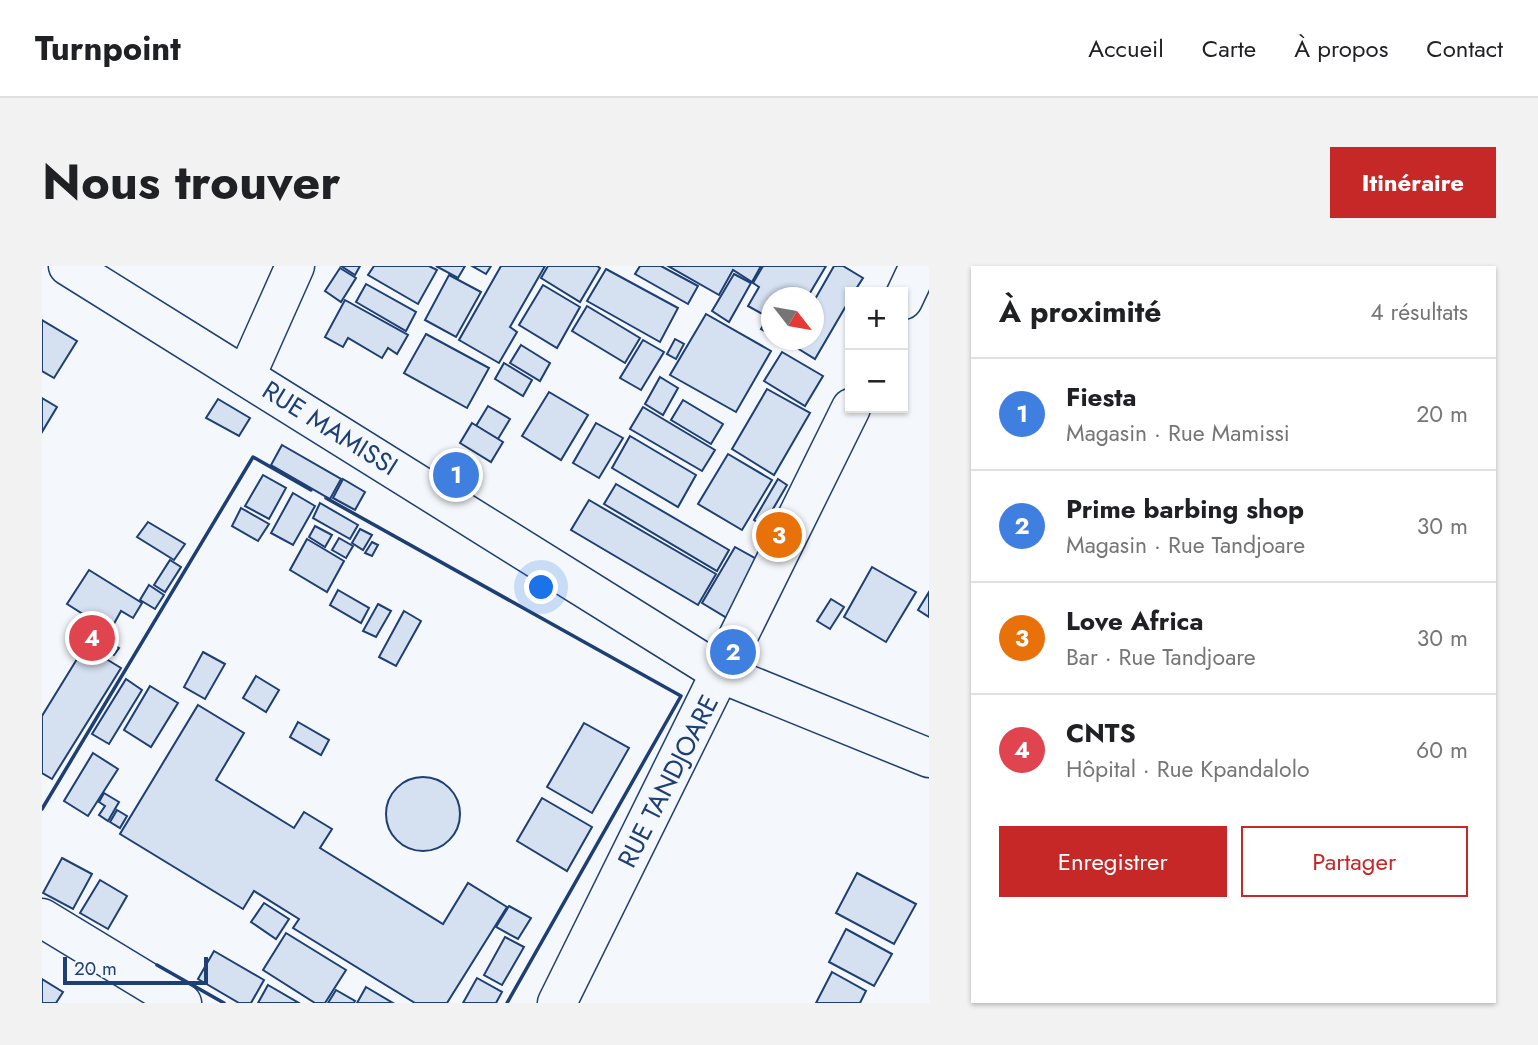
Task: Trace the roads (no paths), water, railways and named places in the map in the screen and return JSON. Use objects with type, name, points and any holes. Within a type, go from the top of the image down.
[{"type":"street","name":"RUE MAMISSI","points":[[68,266],[722,674],[929,758]]},
{"type":"street","points":[[246,376],[296,266]]},
{"type":"street","points":[[908,289],[919,266]]},
{"type":"street","name":"RUE TANDJOARE","points":[[556,1003],[722,674],[849,413]]},
{"type":"street","points":[[42,918],[182,1003]]},
{"type":"place","name":"Fiesta","points":[[456,475]]},
{"type":"place","name":"Love Africa","points":[[779,535]]},
{"type":"place","name":"CNTS","points":[[92,638]]},
{"type":"place","name":"Prime barbing shop","points":[[733,652]]}]
